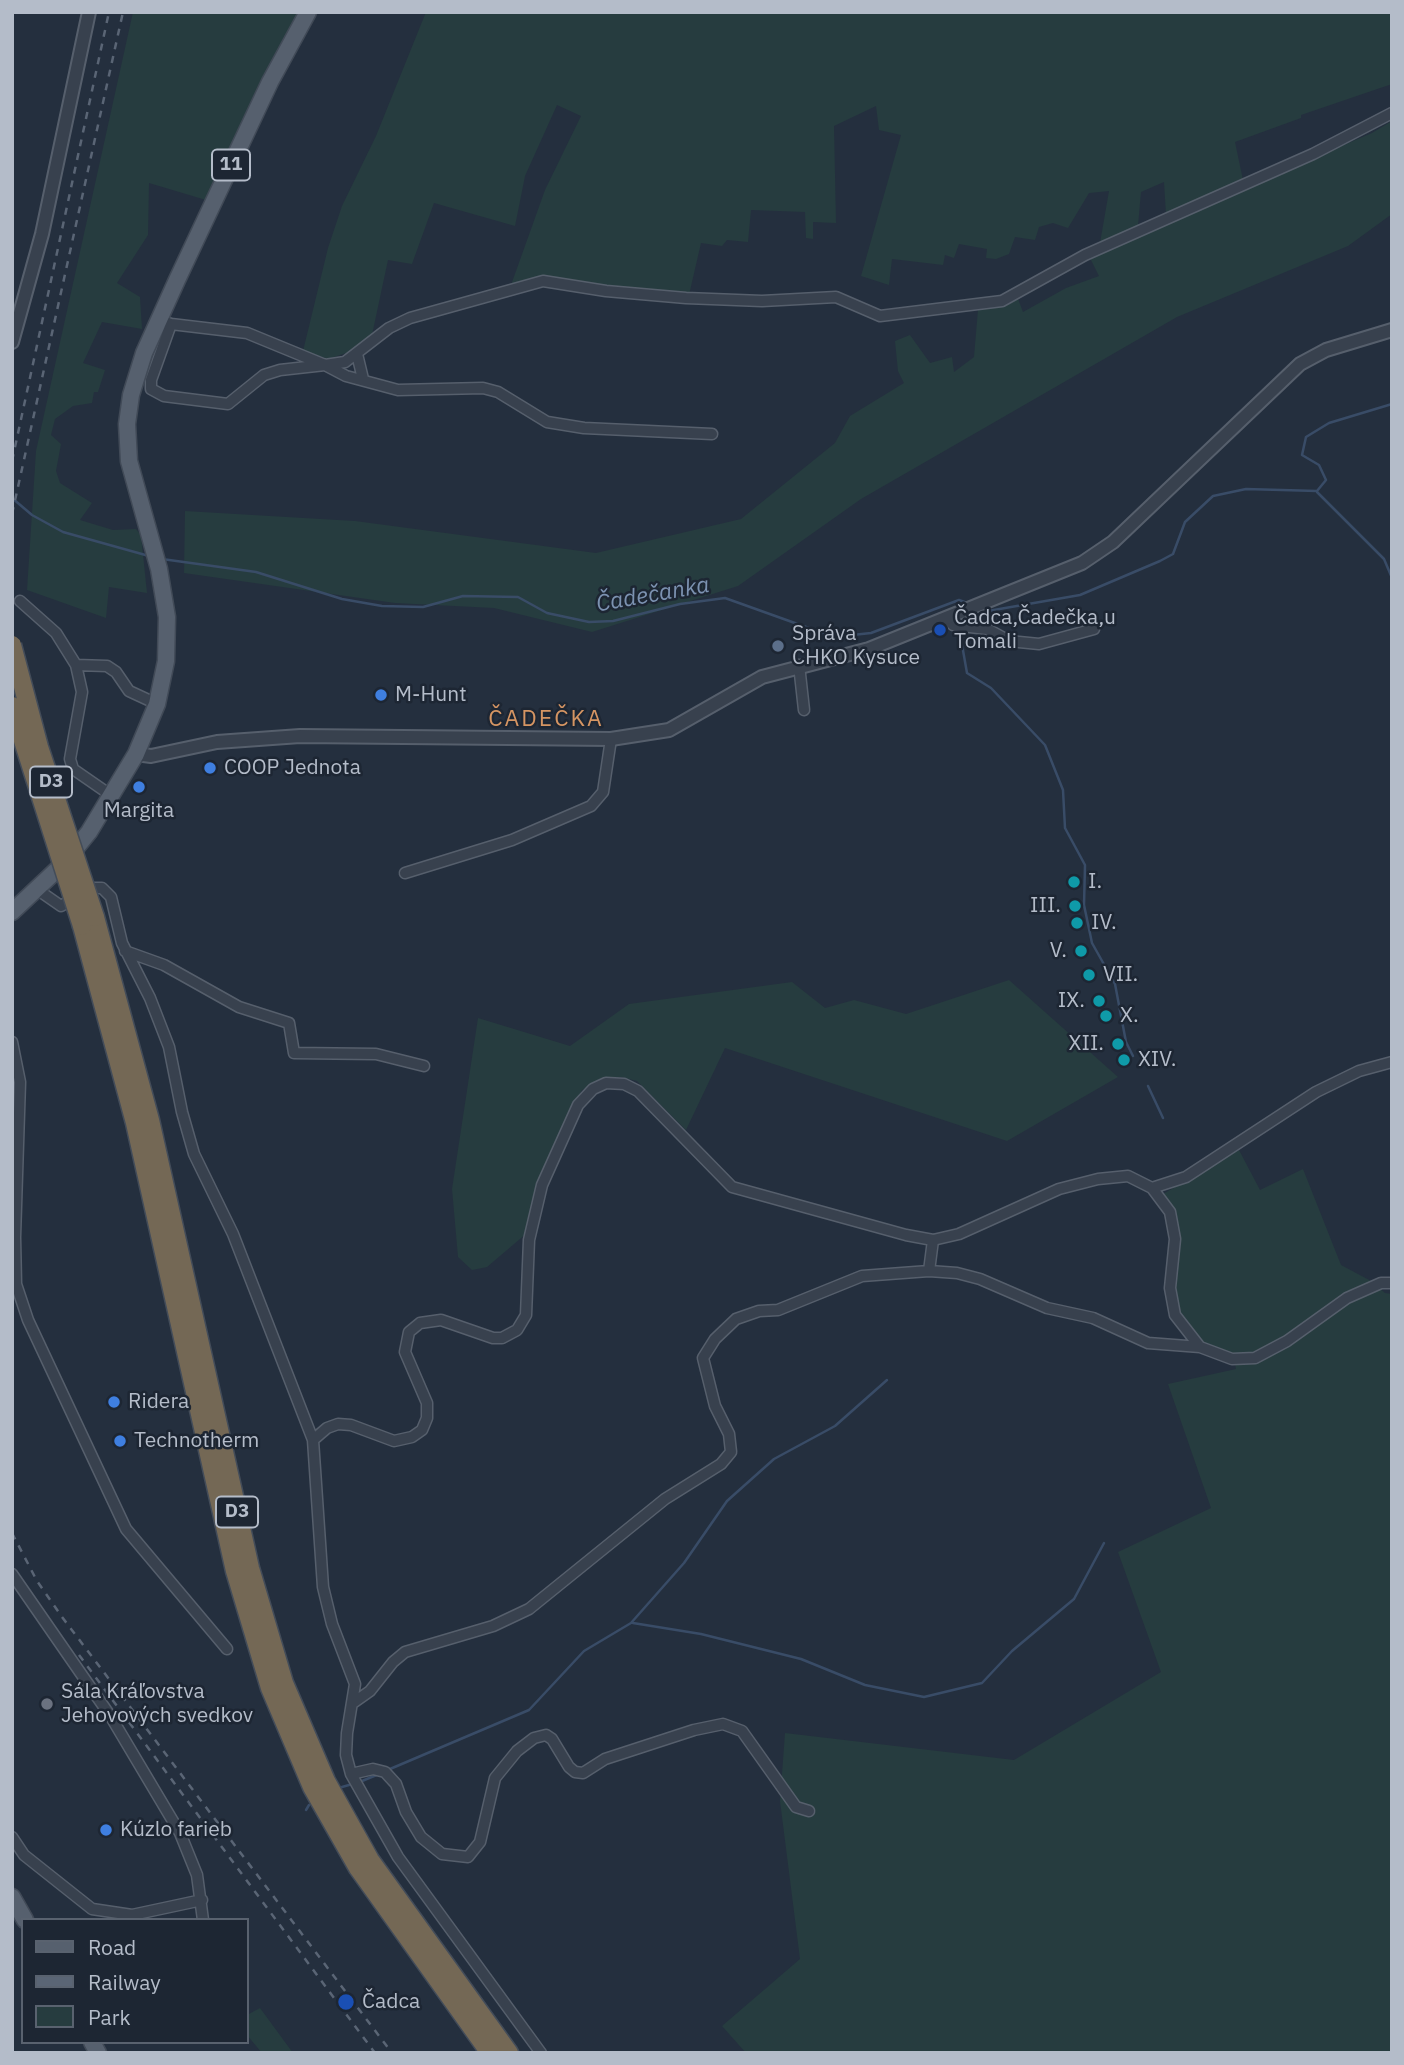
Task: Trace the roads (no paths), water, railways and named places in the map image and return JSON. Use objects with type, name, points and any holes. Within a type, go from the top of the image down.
[{"type":"highway","name":"D3","points":[[12,645],[89,921],[143,1093],[250,1568],[284,1683],[326,1781],[370,1860],[509,2053]]},
{"type":"highway","name":"D3","points":[[12,706],[89,921],[232,1558],[247,1619],[270,1688],[312,1787],[358,1868],[490,2053]]},
{"type":"main road","name":"11","points":[[12,912],[38,890],[78,848],[136,754],[157,704],[167,640],[159,569],[129,461],[127,415],[138,368],[165,322],[270,82],[308,12]]},
{"type":"main road","points":[[12,1897],[24,1918]]},
{"type":"street","points":[[12,342],[42,234],[89,12]]},
{"type":"street","points":[[712,434],[584,428],[547,422],[498,391],[483,388],[463,391],[439,387],[398,390],[346,376],[325,365],[247,333],[165,322],[151,380],[151,389],[164,396],[228,404],[264,375],[280,370],[325,365],[345,362],[389,328],[410,318],[543,281],[606,291],[685,298],[762,301],[836,297],[880,316],[1002,301],[1085,255],[1313,155],[1392,113]]},
{"type":"street","points":[[136,754],[151,756],[217,742],[300,736],[611,739],[669,730],[746,683],[799,666],[869,649],[1098,554],[1300,364],[1326,350],[1392,330]]},
{"type":"street","points":[[357,354],[363,379]]},
{"type":"street","points":[[20,601],[56,633],[76,665],[82,692],[70,759],[78,775],[112,796]]},
{"type":"street","points":[[946,618],[953,625],[987,629],[1009,641],[1039,644],[1094,629]]},
{"type":"street","points":[[76,665],[107,666],[116,672],[129,691],[157,704]]},
{"type":"street","points":[[799,666],[804,710]]},
{"type":"street","points":[[405,873],[512,840],[591,806],[603,792],[611,739]]},
{"type":"street","points":[[38,890],[49,900],[61,905],[90,888],[106,892],[114,905],[125,951],[150,998],[169,1046],[182,1112],[194,1154],[238,1246],[313,1440],[323,1587],[332,1624],[353,1675],[353,1703],[346,1755],[351,1774],[398,1857],[541,2053]]},
{"type":"street","points":[[125,951],[164,964],[239,1007],[289,1023],[294,1053],[376,1054],[424,1066]]},
{"type":"street","points":[[12,1042],[20,1082],[16,1283],[28,1320],[126,1529],[227,1649]]},
{"type":"street","points":[[1152,1188],[1186,1177],[1316,1092],[1359,1070],[1392,1062]]},
{"type":"street","points":[[313,1440],[327,1428],[338,1424],[351,1425],[394,1441],[412,1437],[422,1430],[427,1418],[427,1403],[405,1352],[406,1338],[419,1322],[441,1320],[493,1338],[502,1338],[517,1330],[528,1305],[529,1240],[539,1195],[554,1153],[578,1105],[599,1085],[619,1083],[638,1091],[732,1187],[905,1235],[933,1240],[959,1234],[1059,1189],[1098,1179],[1128,1176],[1152,1188],[1170,1212],[1175,1239],[1170,1288],[1175,1315],[1200,1348]]},
{"type":"street","points":[[929,1270],[933,1240]]},
{"type":"street","points":[[353,1703],[380,1681],[393,1662],[413,1648],[493,1626],[530,1609],[665,1499],[721,1464],[731,1452],[729,1434],[715,1406],[703,1357],[715,1339],[736,1319],[759,1311],[778,1310],[862,1276],[929,1270],[980,1279],[1047,1308],[1093,1318],[1148,1343],[1200,1348],[1232,1359],[1255,1358],[1287,1341],[1346,1298],[1381,1283],[1392,1283]]},
{"type":"street","points":[[12,1574],[111,1717],[180,1833],[197,1875],[203,1918]]},
{"type":"street","points":[[351,1774],[373,1769],[385,1772],[396,1784],[406,1812],[421,1837],[442,1854],[468,1857],[480,1842],[495,1778],[517,1751],[534,1738],[546,1735],[552,1739],[569,1767],[575,1772],[583,1773],[605,1759],[694,1730],[723,1724],[742,1731],[796,1807],[809,1811]]},
{"type":"street","points":[[12,1837],[24,1855],[92,1909],[132,1915],[202,1900]]},
{"type":"waterway","name":"Čadečanka","points":[[983,609],[988,611],[1080,595],[1160,561],[1173,554],[1185,522],[1213,496],[1246,489],[1317,491],[1326,480],[1319,465],[1302,455],[1306,437],[1329,423],[1392,404]]},
{"type":"waterway","points":[[1317,492],[1384,559],[1392,578]]},
{"type":"waterway","name":"Čadečanka","points":[[12,498],[32,515],[63,532],[149,556]]},
{"type":"waterway","name":"Čadečanka","points":[[162,559],[256,572],[342,599],[382,606],[423,607],[463,596],[518,597],[547,613],[589,622],[613,621],[680,604],[725,598],[834,637],[871,633],[959,600],[970,604]]},
{"type":"waterway","points":[[978,616],[988,611]]},
{"type":"waterway","points":[[961,639],[967,673],[991,688],[1045,745],[1063,790],[1065,828],[1085,865],[1084,905],[1092,943],[1115,984],[1126,1042],[1133,1056]]},
{"type":"waterway","points":[[1148,1086],[1163,1118]]},
{"type":"waterway","points":[[390,1769],[529,1710],[584,1651],[631,1623],[684,1563],[727,1501],[774,1459],[835,1426],[887,1380]]},
{"type":"waterway","points":[[633,1623],[701,1634],[801,1659],[865,1685],[924,1697],[982,1683],[1012,1651],[1074,1599],[1104,1543]]},
{"type":"waterway","points":[[362,1781],[379,1774]]},
{"type":"waterway","points":[[342,1787],[349,1785]]},
{"type":"waterway","points":[[306,1810],[309,1805]]},
{"type":"railway","points":[[12,461],[109,12]]},
{"type":"railway","points":[[12,514],[123,12]]},
{"type":"railway","points":[[12,1533],[37,1581],[62,1617],[392,2053]]},
{"type":"railway","points":[[79,1655],[375,2053]]},
{"type":"place","name":"Čadca,Čadečka,u Tomali","points":[[940,630]]},
{"type":"place","name":"Správa CHKO Kysuce","points":[[778,646]]},
{"type":"place","name":"M-Hunt","points":[[381,695]]},
{"type":"place","name":"COOP Jednota","points":[[210,768]]},
{"type":"place","name":"Margita","points":[[139,787]]},
{"type":"place","name":"I.","points":[[1074,882]]},
{"type":"place","name":"III.","points":[[1075,906]]},
{"type":"place","name":"IV.","points":[[1077,923]]},
{"type":"place","name":"V.","points":[[1081,951]]},
{"type":"place","name":"VII.","points":[[1089,975]]},
{"type":"place","name":"IX.","points":[[1099,1001]]},
{"type":"place","name":"X.","points":[[1106,1016]]},
{"type":"place","name":"XII.","points":[[1118,1044]]},
{"type":"place","name":"XIV.","points":[[1124,1060]]},
{"type":"place","name":"Ridera","points":[[114,1402]]},
{"type":"place","name":"Technotherm","points":[[120,1441]]},
{"type":"place","name":"Sála Kráľovstva Jehovových svedkov","points":[[47,1704]]},
{"type":"place","name":"Kúzlo farieb","points":[[106,1830]]},
{"type":"place","name":"Čadca","points":[[346,2002]]},
{"type":"district","name":"ČADEČKA","points":[[546,719]]}]
